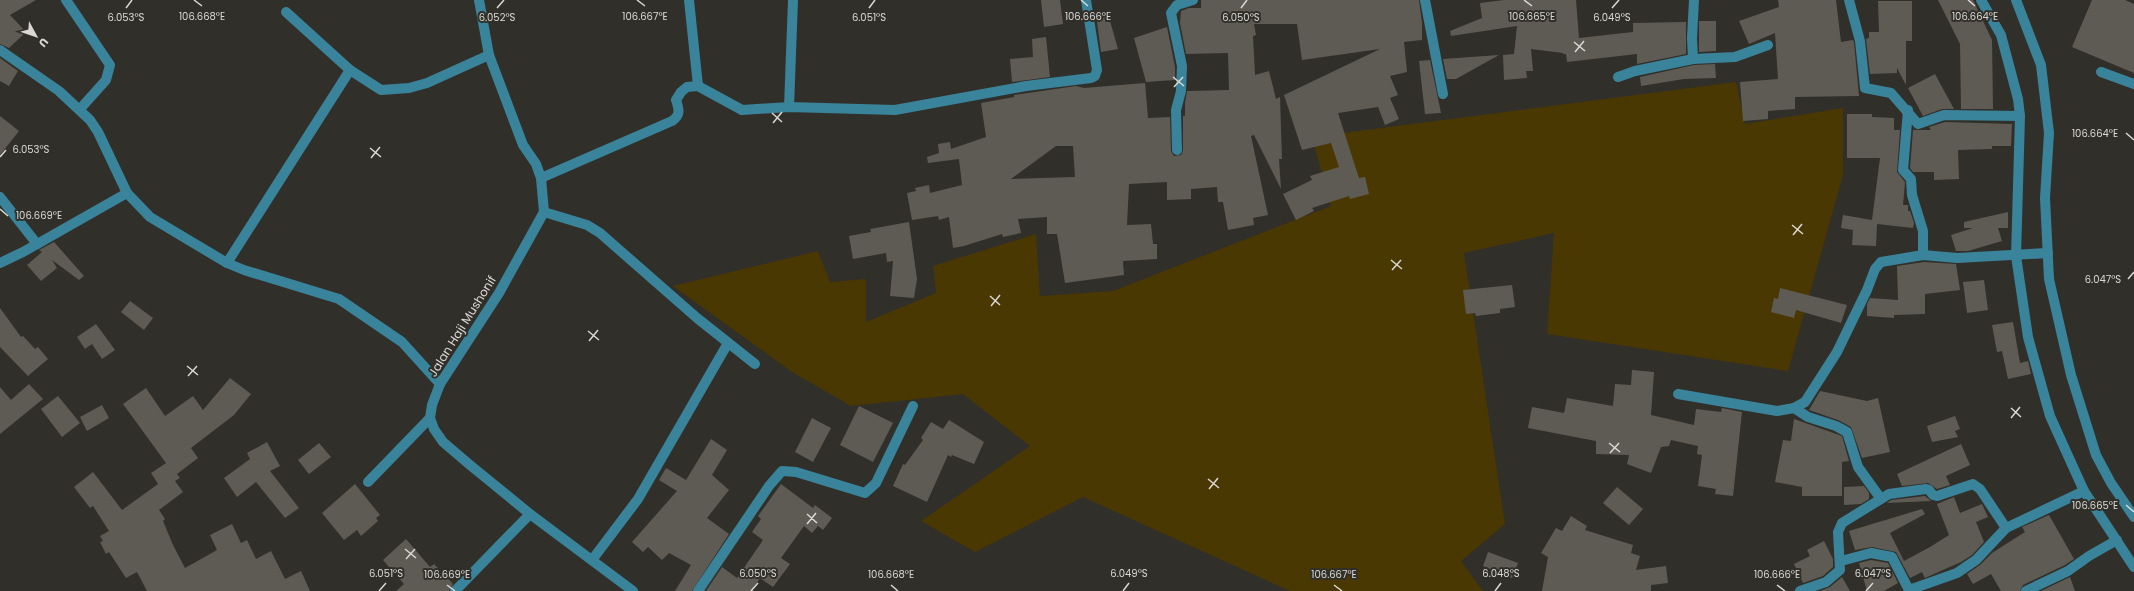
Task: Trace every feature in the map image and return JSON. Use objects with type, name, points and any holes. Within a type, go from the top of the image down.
[{"type":"street","points":[[66,0],[110,65],[106,80],[80,109]]},
{"type":"street","points":[[479,0],[489,55],[523,145],[536,164],[541,178],[544,212],[587,225],[600,233],[728,343],[755,364]]},
{"type":"street","points":[[689,0],[698,86]]},
{"type":"street","points":[[790,107],[793,0]]},
{"type":"street","points":[[541,178],[677,118],[679,112],[676,100],[681,92],[688,87],[698,86],[742,110],[790,107],[895,110],[1026,86],[1091,78],[1095,76],[1097,70],[1086,0]]},
{"type":"street","points":[[1177,150],[1176,110],[1181,91],[1182,66],[1171,13],[1177,5],[1193,0]]},
{"type":"street","points":[[1425,0],[1443,94]]},
{"type":"street","points":[[1693,59],[1692,38],[1694,0]]},
{"type":"street","points":[[1849,0],[1860,41],[1865,88],[1891,93],[1908,110],[1918,124],[1944,115],[2020,116]]},
{"type":"street","points":[[1981,0],[2002,35],[2018,99],[2020,116],[2019,255],[2028,337],[2050,416],[2084,491],[2134,567]]},
{"type":"street","points":[[2016,0],[2041,65],[2049,133],[2045,198],[2044,253],[2049,279],[2070,368],[2092,442],[2111,483],[2134,518]]},
{"type":"street","points":[[286,12],[350,70],[381,90],[392,90],[427,83],[489,55]]},
{"type":"street","points":[[1618,77],[1635,71],[1693,59],[1735,57],[1768,45]]},
{"type":"street","points":[[0,50],[59,91],[80,109],[98,132],[127,193],[150,216],[227,263],[244,270],[339,299],[402,342],[440,384]]},
{"type":"street","points":[[227,263],[350,70]]},
{"type":"street","points":[[2101,72],[2134,84]]},
{"type":"street","points":[[1908,110],[1903,170],[1911,179],[1912,195],[1923,231],[1923,254]]},
{"type":"street","points":[[0,263],[37,244],[127,193]]},
{"type":"street","points":[[0,197],[37,244]]},
{"type":"street","name":"Jalan Haji Mushonif","points":[[430,418],[432,405],[440,384],[499,292],[544,212]]},
{"type":"street","points":[[1678,394],[1777,411],[1794,408],[1805,402],[1837,352],[1878,265],[1881,262],[1923,254],[1957,258],[2044,253]]},
{"type":"street","points":[[592,560],[638,499],[728,343]]},
{"type":"street","points":[[698,591],[769,486],[782,471],[796,472],[865,493],[876,483],[913,406]]},
{"type":"street","points":[[1794,408],[1808,417],[1836,426],[1847,432],[1858,467],[1881,499]]},
{"type":"street","points":[[368,482],[430,418],[434,429],[444,442],[530,514],[633,591]]},
{"type":"street","points":[[1800,591],[1826,582],[1840,570],[1841,561],[1838,532],[1842,523],[1889,494],[1900,491],[1926,489],[1933,495],[1937,496],[1973,484],[1980,489],[2006,528]]},
{"type":"street","points":[[1841,561],[1871,553],[1892,557],[1909,590],[1957,573],[1976,560],[2006,528],[2084,491]]},
{"type":"street","points":[[455,591],[530,514]]},
{"type":"street","points":[[2026,591],[2068,571],[2089,556],[2116,540]]},
{"type":"shaded area","points":[[1736,82],[1745,124],[1843,108],[1843,175],[1788,371],[1547,334],[1554,233],[1464,253],[1505,524],[1461,561],[1483,591],[1290,591],[1083,497],[975,552],[921,521],[1030,446],[963,394],[851,406],[792,372],[673,286],[818,251],[830,282],[866,279],[866,322],[936,293],[933,266],[1036,234],[1040,296],[1113,291],[1331,206],[1312,137]]},
{"type":"building","points":[[0,0],[36,0],[10,15],[26,32],[9,48],[0,44]]},
{"type":"building","points":[[1041,0],[1060,0],[1063,24],[1044,27]]},
{"type":"building","points":[[1201,0],[1419,0],[1422,23],[1422,40],[1404,42],[1407,72],[1390,76],[1398,95],[1390,98],[1399,119],[1385,125],[1378,107],[1338,113],[1359,178],[1365,177],[1369,194],[1350,199],[1349,196],[1312,208],[1314,211],[1296,220],[1283,194],[1312,180],[1310,176],[1339,167],[1331,143],[1302,150],[1284,95],[1380,49],[1302,60],[1297,24],[1254,24],[1256,35],[1253,36],[1255,75],[1269,71],[1276,99],[1280,97],[1282,159],[1279,159],[1281,189],[1254,135],[1251,136],[1268,215],[1253,218],[1254,225],[1228,230],[1223,202],[1218,202],[1217,187],[1191,189],[1191,199],[1167,200],[1167,182],[1129,184],[1127,225],[1151,224],[1153,244],[1157,244],[1157,259],[1123,261],[1124,275],[1065,283],[1057,234],[1047,234],[1047,217],[1018,219],[1021,233],[1003,237],[1002,234],[953,248],[949,217],[939,220],[938,216],[912,220],[907,193],[916,191],[915,188],[929,185],[930,193],[962,185],[959,159],[928,163],[927,157],[939,153],[938,144],[950,142],[951,149],[986,137],[981,103],[1014,97],[1014,95],[1076,86],[1084,88],[1145,83],[1148,118],[1170,117],[1171,151],[1174,156],[1181,155],[1183,150],[1183,116],[1185,116],[1187,91],[1229,90],[1228,53],[1186,54],[1180,23],[1181,11],[1189,8],[1201,8]],"holes":[[[1056,146],[1073,146],[1075,177],[1011,179]]]},
{"type":"building","points":[[1504,0],[1576,0],[1579,38],[1633,32],[1633,23],[1686,22],[1686,54],[1637,64],[1637,54],[1567,62],[1566,54],[1531,49],[1533,71],[1526,71],[1527,78],[1504,80],[1503,55],[1514,54],[1517,26],[1451,36],[1450,31],[1482,18],[1480,3]]},
{"type":"building","points":[[1778,0],[1836,0],[1841,42],[1853,40],[1854,42],[1859,96],[1795,97],[1795,109],[1768,111],[1768,119],[1743,121],[1740,82],[1778,79],[1775,33],[1749,44],[1739,21],[1779,7]]},
{"type":"building","points":[[1938,0],[1973,0],[1992,40],[1993,109],[1961,109],[1960,44]]},
{"type":"building","points":[[2092,0],[2125,0],[2134,4],[2134,73],[2072,47]]},
{"type":"building","points":[[1878,1],[1912,1],[1912,41],[1906,41],[1906,85],[1897,68],[1897,73],[1870,74],[1866,39],[1869,38],[1869,32],[1879,32]]},
{"type":"building","points":[[1096,14],[1108,14],[1118,49],[1101,52]]},
{"type":"building","points":[[1699,21],[1716,21],[1716,51],[1699,52]]},
{"type":"building","points":[[1167,27],[1175,67],[1175,80],[1146,82],[1134,38]]},
{"type":"building","points":[[1046,37],[1050,77],[1012,82],[1010,59],[1033,57],[1032,39]]},
{"type":"building","points":[[1499,55],[1456,79],[1447,79],[1443,59]]},
{"type":"building","points":[[0,58],[18,71],[9,86],[0,81]]},
{"type":"building","points":[[1430,60],[1441,113],[1425,114],[1419,61]]},
{"type":"building","points":[[1715,64],[1716,78],[1684,79],[1641,86],[1640,77],[1694,65]]},
{"type":"building","points":[[1935,74],[1954,109],[1942,109],[1923,116],[1908,88]]},
{"type":"building","points":[[1847,114],[1872,114],[1872,117],[1894,118],[1894,130],[1900,130],[1897,172],[1905,182],[1903,205],[1908,205],[1908,211],[1910,211],[1914,223],[1913,228],[1877,224],[1876,246],[1852,245],[1853,230],[1841,228],[1843,215],[1872,220],[1880,158],[1847,158]]},
{"type":"building","points":[[0,116],[19,131],[0,155]]},
{"type":"building","points":[[1945,122],[2012,124],[2011,146],[1992,146],[1992,149],[1958,150],[1959,179],[1934,180],[1934,172],[1913,172],[1910,168],[1913,130],[1931,130],[1929,127]]},
{"type":"building","points":[[2008,212],[2008,228],[1998,228],[2002,241],[1968,251],[1956,251],[1951,235],[1973,228],[1964,228],[1964,222]]},
{"type":"building","points":[[909,222],[917,279],[914,298],[890,296],[893,261],[887,262],[886,253],[853,259],[849,236],[871,232],[870,229]]},
{"type":"building","points":[[54,242],[84,276],[79,280],[52,260],[57,268],[41,281],[27,265],[42,252],[39,250]]},
{"type":"building","points":[[1924,262],[1956,264],[1960,290],[1925,294],[1925,314],[1894,315],[1894,318],[1867,316],[1867,304],[1870,298],[1898,300],[1897,266]]},
{"type":"building","points":[[1984,280],[1988,310],[1967,313],[1963,282]]},
{"type":"building","points":[[1512,285],[1515,307],[1500,309],[1500,313],[1476,316],[1475,313],[1466,314],[1463,290]]},
{"type":"building","points":[[1780,288],[1847,305],[1841,323],[1796,310],[1794,318],[1771,312],[1774,298],[1778,299]]},
{"type":"building","points":[[130,301],[153,318],[144,330],[121,312]]},
{"type":"building","points":[[0,308],[21,337],[23,336],[35,349],[38,347],[48,359],[28,376],[0,347]]},
{"type":"building","points":[[2013,322],[2020,363],[2028,361],[2031,374],[2008,379],[2002,351],[1997,352],[1992,325]]},
{"type":"building","points":[[96,324],[115,350],[102,359],[92,344],[85,349],[77,337]]},
{"type":"building","points":[[1632,370],[1654,372],[1651,415],[1694,425],[1696,409],[1721,412],[1722,408],[1742,412],[1733,496],[1715,494],[1716,489],[1698,486],[1702,455],[1697,454],[1698,446],[1671,440],[1669,446],[1661,447],[1651,473],[1627,464],[1629,455],[1596,454],[1596,441],[1528,428],[1532,407],[1564,413],[1567,398],[1613,406],[1615,384],[1631,385]]},
{"type":"building","points":[[230,378],[251,394],[234,415],[191,448],[198,458],[177,474],[180,478],[175,481],[183,492],[159,510],[165,519],[163,521],[185,568],[217,550],[210,535],[232,524],[241,543],[247,540],[256,559],[271,551],[285,579],[301,571],[310,591],[147,591],[137,572],[126,578],[109,552],[106,554],[100,542],[103,541],[100,536],[109,531],[93,506],[90,508],[74,487],[93,472],[122,510],[158,484],[151,473],[166,463],[123,404],[146,388],[165,416],[193,396],[203,410]]},
{"type":"building","points":[[29,384],[43,399],[0,434],[0,387],[11,400]]},
{"type":"building","points":[[1820,391],[1867,401],[1878,398],[1890,452],[1862,458],[1851,427],[1838,420],[1809,410]]},
{"type":"building","points":[[58,396],[80,423],[62,437],[41,409]]},
{"type":"building","points":[[102,405],[109,418],[87,431],[80,417]]},
{"type":"building","points":[[859,406],[893,423],[873,462],[840,445]]},
{"type":"building","points":[[1955,416],[1960,429],[1955,431],[1958,437],[1932,442],[1927,426]]},
{"type":"building","points":[[812,418],[831,428],[813,462],[795,452]]},
{"type":"building","points":[[1794,419],[1842,436],[1849,461],[1842,462],[1842,496],[1802,496],[1802,487],[1775,482],[1783,440],[1791,441]]},
{"type":"building","points":[[949,420],[984,442],[974,464],[952,455],[951,457],[948,455],[927,502],[893,486],[903,464],[905,465],[923,440],[921,438],[931,422],[943,429]]},
{"type":"building","points":[[711,439],[727,450],[712,475],[729,490],[707,518],[729,534],[692,591],[675,591],[691,565],[669,553],[662,560],[648,547],[643,552],[632,542],[677,491],[659,480],[666,468],[686,480]]},
{"type":"building","points":[[267,442],[280,466],[270,471],[299,508],[285,518],[256,482],[237,497],[224,478],[250,459],[247,453]]},
{"type":"building","points":[[319,443],[331,457],[309,474],[298,460]]},
{"type":"building","points":[[1961,444],[1970,465],[1946,476],[1950,485],[1937,489],[1928,483],[1902,486],[1897,474]]},
{"type":"building","points":[[355,484],[380,515],[376,518],[378,521],[361,536],[357,530],[344,540],[322,513]]},
{"type":"building","points":[[781,484],[813,508],[815,505],[832,518],[823,530],[818,526],[812,533],[804,526],[781,558],[790,564],[773,587],[760,578],[752,590],[754,591],[706,591],[722,567],[737,578],[763,540],[752,532],[761,519],[758,516]]},
{"type":"building","points":[[1864,486],[1869,493],[1869,499],[1861,504],[1844,505],[1844,487]]},
{"type":"building","points":[[1617,487],[1643,509],[1629,525],[1603,503]]},
{"type":"building","points":[[1925,496],[1931,501],[1887,503],[1891,500]]},
{"type":"building","points":[[1954,497],[1960,513],[1982,504],[1988,517],[1976,522],[1984,542],[1972,555],[1961,562],[1925,578],[1922,572],[1910,578],[1896,552],[1872,547],[1855,550],[1849,531],[1922,509],[1925,514],[1890,533],[1904,561],[1949,535],[1937,504]]},
{"type":"building","points":[[2049,515],[2074,559],[2065,565],[2023,585],[2020,591],[2001,591],[1991,574],[1973,584],[1967,574],[1980,565],[1992,553],[2025,532],[2022,527]]},
{"type":"building","points":[[1571,516],[1587,526],[1585,530],[1633,545],[1631,553],[1640,556],[1636,570],[1666,566],[1668,583],[1651,585],[1651,591],[1542,591],[1548,557],[1541,553],[1556,528],[1562,531]]},
{"type":"building","points":[[406,539],[430,567],[434,564],[453,584],[449,591],[396,591],[404,584],[383,560]]},
{"type":"building","points":[[1824,541],[1833,559],[1833,567],[1823,576],[1803,583],[1794,564],[1810,556],[1807,550]]},
{"type":"building","points":[[1488,552],[1518,563],[1512,578],[1483,566]]},
{"type":"building","points":[[1871,560],[1888,563],[1898,583],[1884,591],[1867,591],[1859,563]]},
{"type":"building","points":[[1842,577],[1850,591],[1820,591],[1830,587]]},
{"type":"building","points":[[2070,577],[2075,591],[2041,591]]}]
